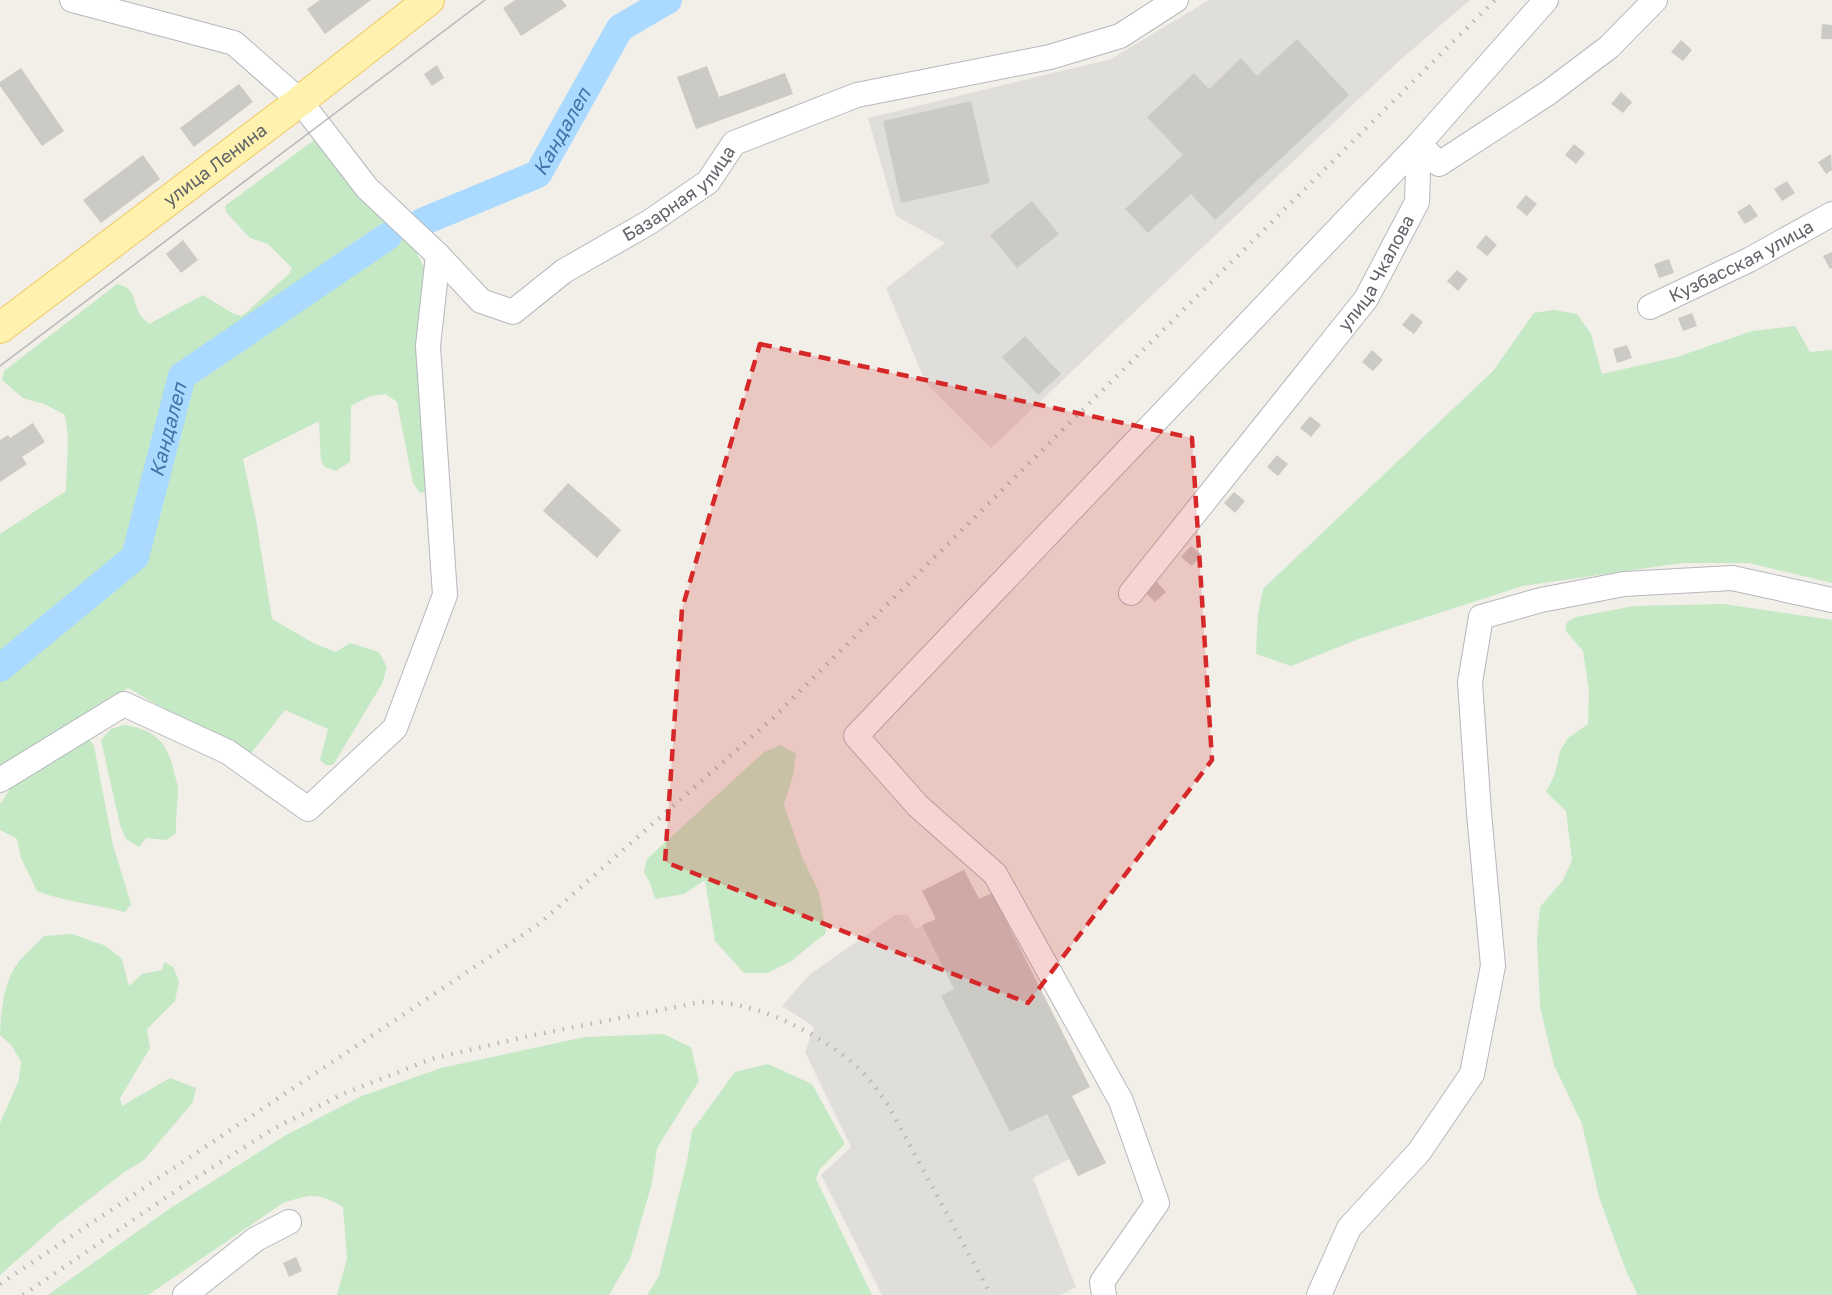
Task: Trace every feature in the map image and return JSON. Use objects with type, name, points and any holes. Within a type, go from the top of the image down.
[{"type":"main road","name":"улица Ленина","points":[[0,328],[300,101],[429,0]]},
{"type":"street","name":"Базарная улица","points":[[72,0],[234,44],[300,101],[367,188],[438,255],[481,301],[513,312],[564,271],[648,223],[708,182],[734,143],[857,95],[1050,57],[1120,36],[1176,0]]},
{"type":"street","points":[[1104,1295],[1102,1282],[1157,1203],[1121,1101],[995,874],[918,806],[856,736],[1419,144],[1546,0]]},
{"type":"street","points":[[1419,144],[1439,164],[1548,93],[1609,47],[1655,0]]},
{"type":"street","name":"улица Чкалова","points":[[1131,593],[1366,299],[1417,202],[1419,144]]},
{"type":"street","name":"Кузбасская улица","points":[[1650,307],[1749,260],[1832,214]]},
{"type":"street","points":[[0,780],[124,705],[228,752],[308,809],[395,728],[445,595],[428,346],[438,255]]},
{"type":"street","points":[[1319,1295],[1350,1228],[1419,1152],[1472,1074],[1493,966],[1470,682],[1481,617],[1540,600],[1624,584],[1732,578],[1832,600]]},
{"type":"street","points":[[184,1295],[256,1239],[289,1222]]},
{"type":"highlighted area","points":[[760,344],[1192,438],[1212,760],[1028,1003],[665,862],[682,609]]},
{"type":"shaded area","points":[[1209,0],[1470,0],[1400,60],[991,448],[926,383],[886,288],[945,243],[896,216],[868,118],[1111,59]]},
{"type":"shaded area","points":[[964,870],[979,899],[992,893],[1090,1087],[1072,1096],[1106,1163],[1078,1176],[1069,1159],[1033,1178],[1076,1287],[1061,1295],[882,1295],[821,1175],[851,1147],[805,1052],[814,1027],[782,1006],[809,975],[895,915],[907,915],[916,929],[936,919],[922,891]]},
{"type":"green space","points":[[317,138],[349,179],[416,252],[424,267],[427,492],[420,493],[413,483],[397,402],[386,394],[370,396],[351,406],[350,462],[336,471],[325,467],[321,461],[319,421],[243,459],[256,520],[272,619],[315,644],[336,652],[350,643],[379,652],[387,667],[382,684],[333,765],[326,765],[320,760],[328,729],[285,710],[248,757],[128,688],[0,768],[0,534],[66,491],[68,438],[65,415],[44,404],[23,398],[2,380],[4,371],[117,284],[124,286],[132,293],[139,312],[149,324],[203,295],[232,313],[241,316],[248,311],[289,274],[292,268],[268,244],[250,238],[226,212],[225,206]]},
{"type":"green space","points":[[1554,310],[1577,314],[1591,334],[1602,374],[1677,357],[1752,331],[1795,326],[1810,352],[1832,350],[1832,583],[1749,563],[1682,563],[1523,586],[1361,638],[1291,666],[1256,654],[1258,614],[1263,589],[1493,371],[1534,313]]},
{"type":"green space","points":[[1723,604],[1832,620],[1832,1295],[1638,1295],[1627,1273],[1599,1197],[1582,1124],[1554,1065],[1540,1007],[1537,939],[1540,907],[1563,880],[1572,860],[1566,811],[1546,792],[1555,774],[1560,751],[1568,738],[1588,724],[1589,691],[1583,651],[1565,630],[1567,622],[1576,617],[1634,606]]},
{"type":"green space","points":[[124,725],[144,730],[158,739],[168,753],[178,788],[176,833],[166,840],[146,838],[139,847],[126,839],[120,825],[101,740],[111,729]]},
{"type":"green space","points":[[88,737],[94,746],[113,845],[131,904],[125,912],[58,898],[37,891],[21,858],[17,839],[0,830],[0,804],[12,786]]},
{"type":"green space","points":[[781,745],[796,754],[793,775],[784,805],[802,857],[819,892],[826,933],[791,961],[768,973],[744,973],[715,941],[705,880],[684,894],[655,899],[644,872],[647,859],[764,752]]},
{"type":"green space","points":[[72,934],[106,946],[122,959],[129,986],[142,974],[162,970],[164,962],[173,967],[179,981],[175,1001],[147,1029],[150,1048],[120,1098],[122,1106],[170,1078],[196,1088],[193,1102],[144,1160],[123,1173],[61,1221],[0,1275],[0,1123],[19,1080],[21,1062],[12,1046],[0,1035],[3,1000],[15,967],[44,936]]},
{"type":"green space","points":[[663,1034],[691,1047],[699,1081],[657,1148],[652,1183],[630,1259],[609,1295],[337,1295],[347,1259],[343,1207],[327,1199],[307,1196],[283,1203],[148,1295],[48,1295],[172,1207],[286,1135],[362,1096],[441,1068],[585,1037]]},
{"type":"green space","points":[[768,1064],[812,1084],[845,1144],[819,1170],[816,1179],[872,1295],[647,1295],[659,1276],[692,1131],[735,1072]]},
{"type":"building","points":[[320,0],[371,0],[325,34],[307,9]]},
{"type":"building","points":[[515,0],[562,0],[567,6],[521,36],[503,8]]},
{"type":"building","points":[[1822,24],[1832,25],[1832,39],[1821,39]]},
{"type":"building","points":[[1297,39],[1349,95],[1215,220],[1191,194],[1148,233],[1125,209],[1183,155],[1147,117],[1194,73],[1209,89],[1241,58],[1257,76]]},
{"type":"building","points":[[1681,40],[1692,50],[1683,61],[1671,52]]},
{"type":"building","points":[[437,65],[444,78],[432,86],[424,74]]},
{"type":"building","points":[[707,66],[719,97],[785,73],[793,94],[696,129],[677,77]]},
{"type":"building","points":[[21,68],[64,131],[42,146],[0,86],[0,82]]},
{"type":"building","points":[[239,84],[253,102],[194,147],[180,128]]},
{"type":"building","points":[[1621,92],[1632,102],[1623,113],[1611,104]]},
{"type":"building","points":[[971,101],[990,183],[901,203],[883,121]]},
{"type":"building","points":[[1574,144],[1585,153],[1576,164],[1565,155]]},
{"type":"building","points":[[1831,154],[1832,170],[1826,174],[1818,162]]},
{"type":"building","points":[[143,155],[160,179],[101,223],[83,200]]},
{"type":"building","points":[[1787,181],[1795,193],[1782,201],[1774,189]]},
{"type":"building","points":[[1526,195],[1537,204],[1527,216],[1516,207]]},
{"type":"building","points":[[1032,201],[1059,234],[1017,268],[990,235]]},
{"type":"building","points":[[1750,204],[1758,216],[1745,224],[1737,212]]},
{"type":"building","points":[[1486,235],[1497,245],[1487,256],[1476,247]]},
{"type":"building","points":[[183,240],[198,260],[181,273],[166,254]]},
{"type":"building","points":[[1832,252],[1832,268],[1830,269],[1823,256]]},
{"type":"building","points":[[1669,259],[1674,273],[1659,278],[1654,264]]},
{"type":"building","points":[[1457,270],[1468,279],[1458,291],[1447,281]]},
{"type":"building","points":[[1412,313],[1423,322],[1414,334],[1402,325]]},
{"type":"building","points":[[1692,313],[1697,326],[1683,331],[1678,318]]},
{"type":"building","points":[[1025,336],[1061,374],[1038,395],[1002,357]]},
{"type":"building","points":[[1627,345],[1632,358],[1617,363],[1613,349]]},
{"type":"building","points":[[1372,350],[1383,360],[1373,371],[1362,362]]},
{"type":"building","points":[[1310,416],[1321,425],[1311,437],[1300,428]]},
{"type":"building","points":[[33,423],[45,442],[22,457],[27,464],[0,482],[0,440],[8,435],[10,438]]},
{"type":"building","points":[[1277,455],[1288,464],[1278,476],[1267,467]]},
{"type":"building","points":[[568,483],[621,530],[597,558],[543,511]]},
{"type":"building","points":[[1234,492],[1245,501],[1235,513],[1224,503]]},
{"type":"building","points":[[1191,546],[1202,555],[1192,566],[1181,557]]},
{"type":"building","points":[[1156,581],[1166,592],[1155,602],[1145,592]]},
{"type":"building","points":[[964,870],[979,899],[992,893],[1090,1087],[1072,1096],[1106,1163],[1078,1176],[1047,1114],[1010,1132],[941,996],[954,989],[922,925],[936,919],[922,891]]},
{"type":"building","points":[[296,1257],[302,1271],[289,1277],[283,1263]]},
{"type":"waterway","name":"Кандалеп","points":[[422,222],[538,174],[620,28],[668,0]]},
{"type":"waterway","name":"Кандалеп","points":[[0,668],[135,557],[182,376],[388,236]]},
{"type":"tram line","points":[[0,366],[485,0]]},
{"type":"railway","points":[[0,1284],[539,924],[773,718],[1495,0]]},
{"type":"railway","points":[[23,1295],[180,1188],[273,1129],[343,1094],[431,1059],[529,1036],[701,1002],[737,1005],[776,1017],[827,1044],[843,1055],[872,1082],[888,1105],[991,1295]]}]
